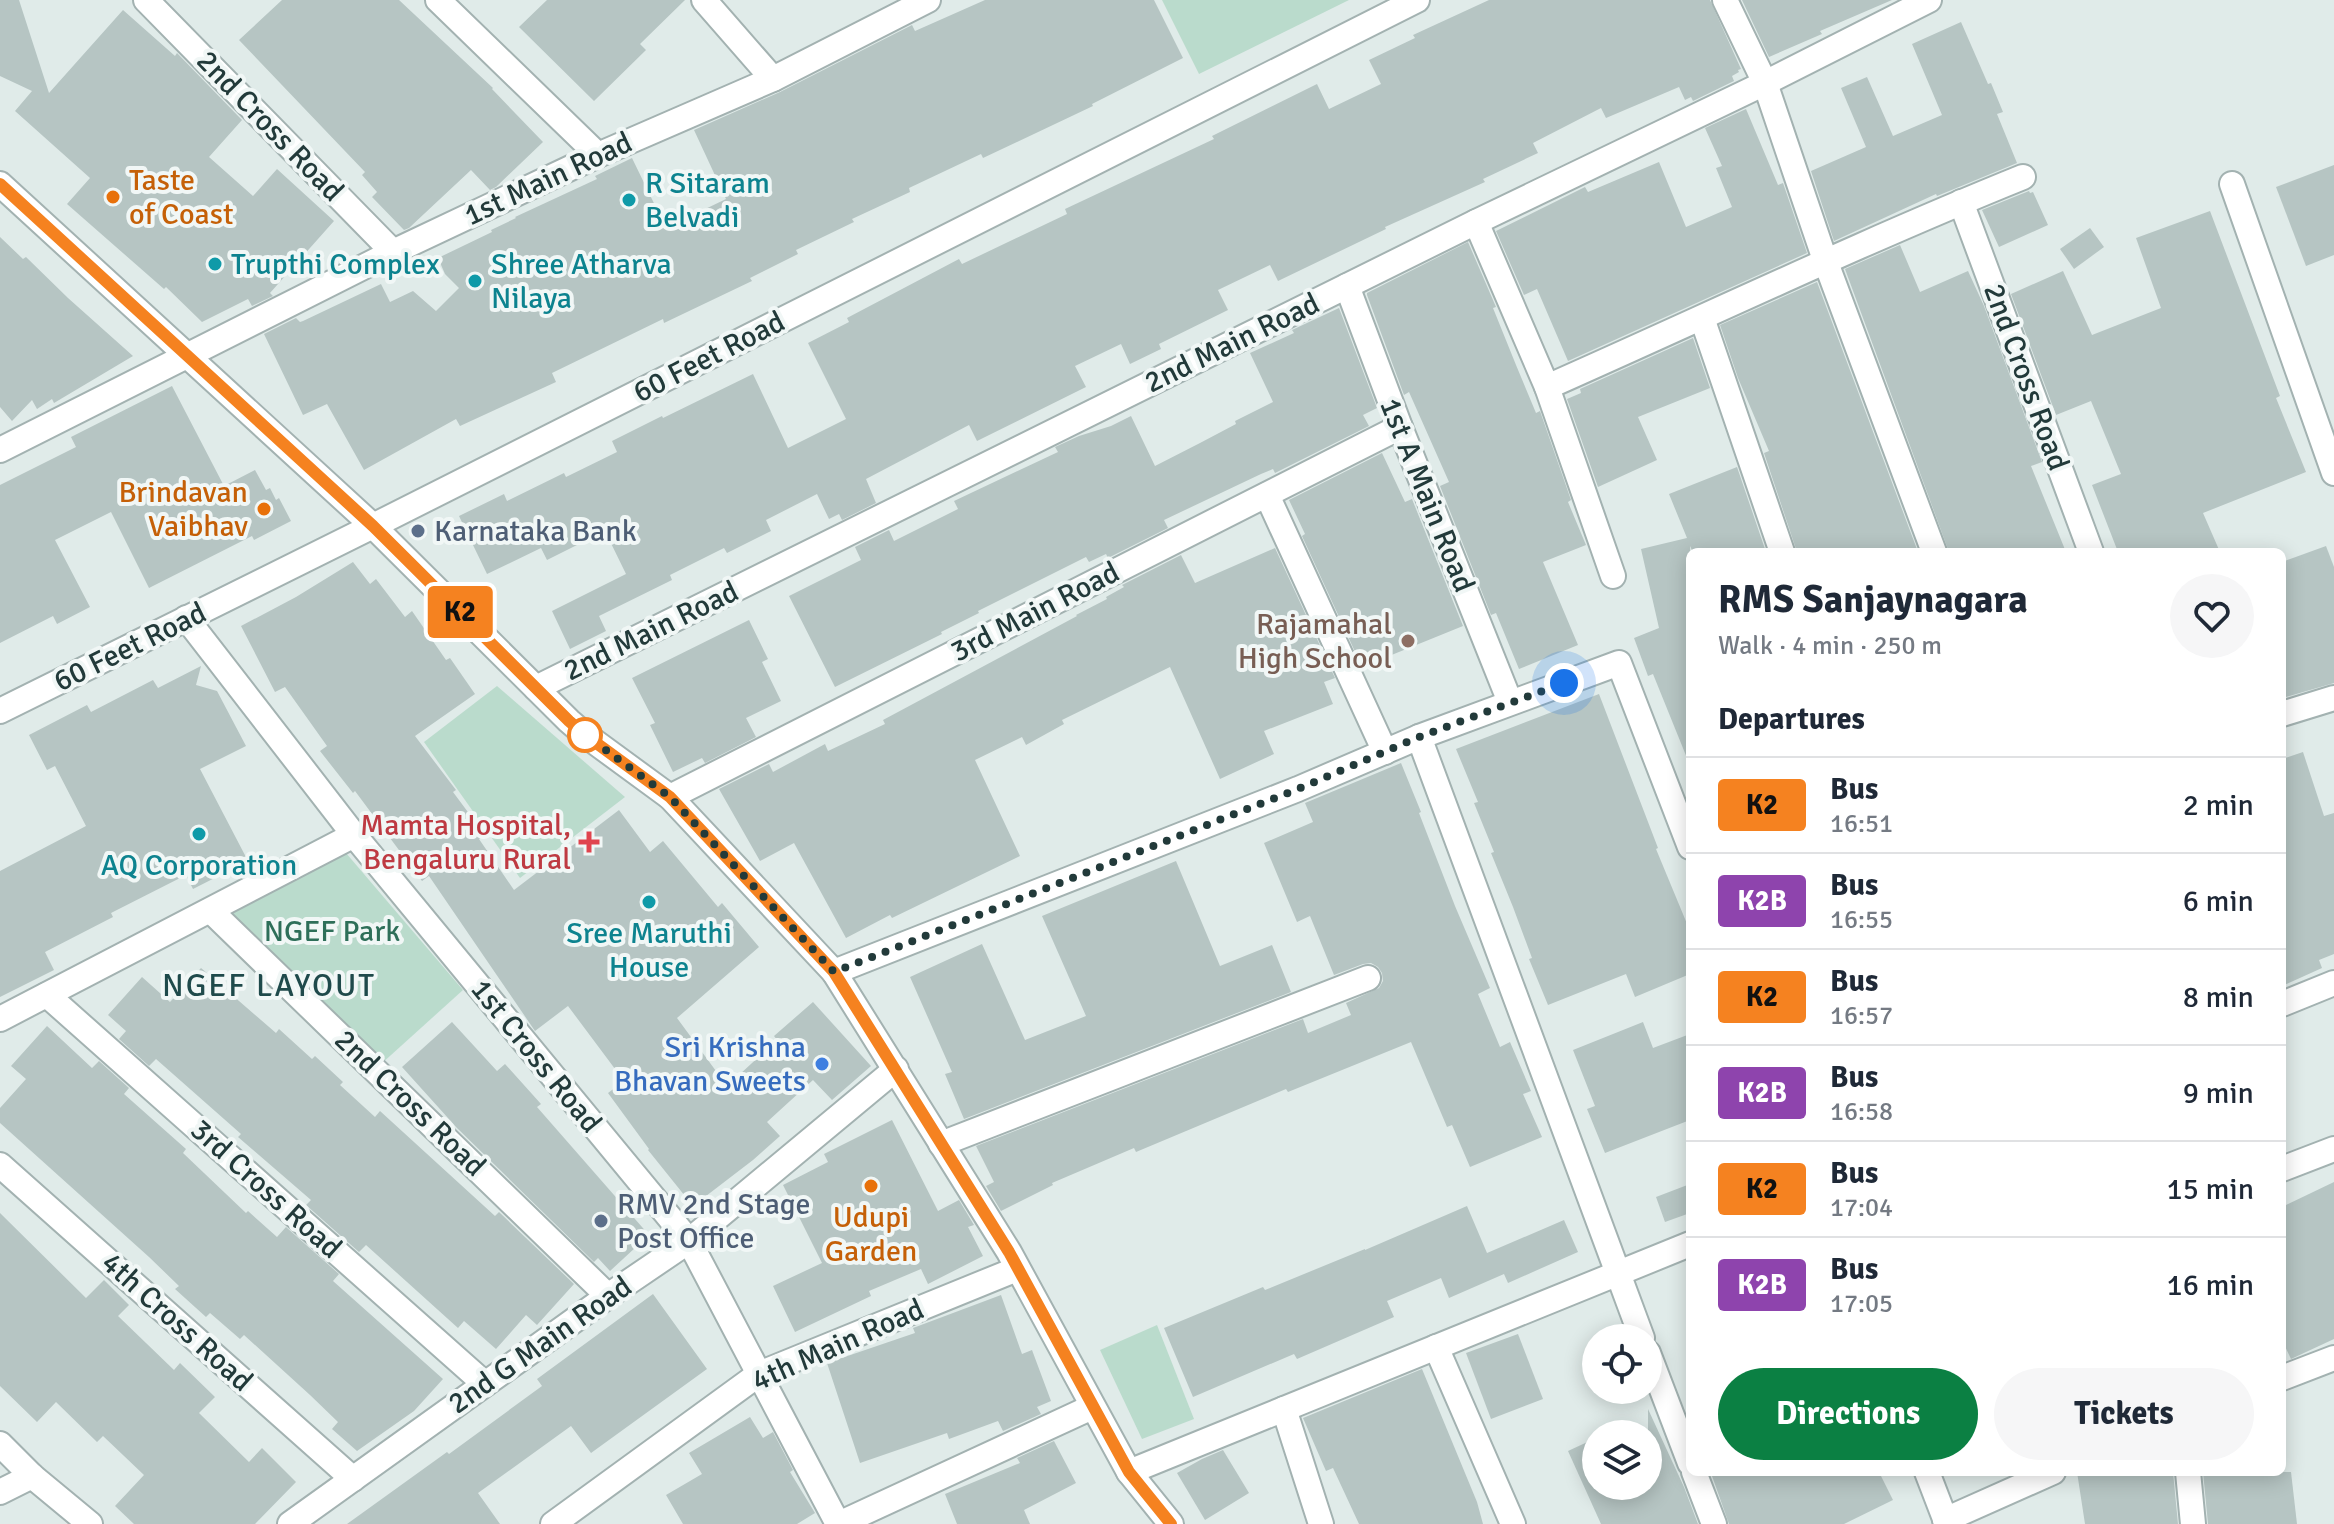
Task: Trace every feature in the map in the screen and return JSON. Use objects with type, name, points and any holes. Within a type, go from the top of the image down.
[{"type":"street","name":"2nd Cross Road","points":[[146,0],[393,252]]},
{"type":"street","points":[[438,0],[598,155]]},
{"type":"street","points":[[704,0],[773,79]]},
{"type":"street","name":"1st Main Road","points":[[0,450],[393,252],[598,155],[773,79],[928,0]]},
{"type":"street","name":"60 Feet Road","points":[[0,711],[1417,0]]},
{"type":"street","points":[[1725,0],[1765,83],[1825,260],[1933,548]]},
{"type":"street","name":"2nd Main Road","points":[[536,688],[1929,0]]},
{"type":"street","points":[[1547,387],[1825,260],[2023,177]]},
{"type":"street","points":[[0,184],[373,526],[584,734],[670,797],[834,972],[1017,1269],[1129,1472],[1171,1524]]},
{"type":"street","points":[[2232,184],[2334,473]]},
{"type":"street","name":"2nd Cross Road","points":[[1961,202],[2090,548]]},
{"type":"street","points":[[1476,222],[1547,387],[1613,576]]},
{"type":"street","name":"1st A Main Road","points":[[1347,286],[1510,702]]},
{"type":"street","points":[[1702,318],[1781,548]]},
{"type":"street","name":"3rd Main Road","points":[[670,797],[1400,427]]},
{"type":"street","points":[[1267,495],[1385,752]]},
{"type":"street","name":"1st Cross Road","points":[[186,618],[354,835],[689,1241],[838,1524]]},
{"type":"street","points":[[834,972],[1298,789],[1419,737],[1619,663],[1686,837]]},
{"type":"street","points":[[2286,713],[2334,698]]},
{"type":"street","points":[[1419,737],[1637,1324]]},
{"type":"street","points":[[0,1019],[354,835]]},
{"type":"street","name":"2nd Cross Road","points":[[211,911],[608,1296]]},
{"type":"street","points":[[941,1144],[1368,978]]},
{"type":"street","points":[[2286,1002],[2334,983]]},
{"type":"street","name":"3rd Cross Road","points":[[47,995],[485,1384]]},
{"type":"street","name":"2nd G Main Road","points":[[290,1524],[689,1241],[896,1069]]},
{"type":"street","points":[[2286,1167],[2334,1149]]},
{"type":"street","name":"4th Cross Road","points":[[0,1165],[353,1479]]},
{"type":"street","points":[[1129,1472],[1686,1246]]},
{"type":"street","name":"4th Main Road","points":[[553,1524],[759,1374],[1017,1269]]},
{"type":"street","points":[[1436,1347],[1513,1524]]},
{"type":"street","points":[[2286,1376],[2334,1358]]},
{"type":"street","points":[[1662,1390],[1686,1453]]},
{"type":"street","points":[[838,1524],[1092,1407]]},
{"type":"street","points":[[1284,1409],[1321,1524]]},
{"type":"street","points":[[0,1444],[32,1476],[90,1524]]},
{"type":"street","points":[[0,1492],[32,1476]]},
{"type":"street","points":[[1696,1476],[1714,1524]]},
{"type":"street","points":[[1929,1476],[1946,1522],[2044,1476]]},
{"type":"street","points":[[2188,1476],[2193,1524]]},
{"type":"green space","points":[[1162,0],[1349,0],[1199,74]]},
{"type":"green space","points":[[497,686],[625,797],[520,878],[424,742]]},
{"type":"green space","name":"NGEF Park","points":[[346,853],[463,990],[380,1065],[229,915]]},
{"type":"green space","points":[[1157,1325],[1194,1419],[1142,1439],[1100,1350]]},
{"type":"building","points":[[0,0],[19,0],[49,93],[123,10],[175,56],[177,53],[242,120],[209,157],[253,196],[277,169],[334,221],[270,293],[273,296],[252,306],[248,299],[202,322],[166,287],[164,289],[67,204],[90,178],[15,111],[32,91],[0,76]]},
{"type":"building","points":[[282,0],[399,0],[493,88],[543,142],[490,190],[471,170],[404,230],[372,197],[377,192],[362,175],[365,172],[239,40]]},
{"type":"building","points":[[547,0],[685,0],[640,44],[646,50],[594,101],[519,27]]},
{"type":"building","points":[[985,0],[1154,0],[1183,58],[1093,106],[983,158],[981,154],[909,188],[910,192],[796,250],[798,254],[750,278],[752,281],[664,323],[663,319],[552,373],[556,382],[460,426],[456,419],[364,470],[327,404],[303,415],[264,334],[296,318],[303,321],[381,284],[390,302],[413,291],[436,311],[459,288],[445,274],[438,258],[492,232],[515,217],[597,179],[595,176],[632,158],[666,228],[726,199],[694,130],[780,92],[912,25],[915,31]]},
{"type":"building","points":[[1489,0],[1710,0],[1741,69],[1732,76],[1734,81],[1693,101],[1691,97],[1685,100],[1679,87],[1606,118],[1601,108],[1533,143],[1538,153],[1483,179],[1485,182],[1385,227],[1278,281],[1270,265],[1218,290],[1228,310],[1159,344],[1161,349],[1130,364],[1121,344],[1075,366],[1086,387],[977,441],[969,425],[866,479],[876,503],[842,520],[839,514],[829,519],[817,494],[766,520],[771,531],[727,553],[724,548],[670,575],[672,580],[599,616],[606,631],[570,649],[552,611],[626,574],[605,531],[547,560],[541,548],[487,574],[459,516],[504,494],[507,501],[564,473],[566,477],[617,452],[612,441],[753,374],[788,448],[846,419],[808,343],[849,322],[847,318],[959,259],[962,264],[1067,214],[1065,209],[1214,139],[1212,136],[1317,84],[1329,109],[1381,84],[1369,60],[1415,38],[1413,35]]},
{"type":"building","points":[[1742,0],[1892,0],[1769,57]]},
{"type":"building","points":[[1961,22],[2003,112],[1997,114],[2017,163],[1936,194],[1834,241],[1811,171],[1866,147],[1841,88],[1867,77],[1893,136],[1942,115],[1912,44]]},
{"type":"building","points":[[1746,109],[1778,185],[1783,183],[1807,253],[1568,361],[1537,289],[1524,295],[1496,231],[1585,187],[1588,192],[1659,162],[1686,227],[1732,207],[1716,168],[1722,166],[1705,128]]},
{"type":"building","points":[[2334,165],[2334,255],[2306,266],[2276,187]]},
{"type":"building","points":[[2033,192],[2048,225],[1999,247],[1982,210]]},
{"type":"building","points":[[2210,211],[2280,396],[2276,398],[2306,472],[2203,513],[2218,548],[2116,548],[2092,485],[2121,474],[2091,401],[2056,415],[2011,294],[2063,271],[2092,335],[2161,308],[2136,238]]},
{"type":"building","points":[[2090,228],[2104,247],[2074,269],[2060,249]]},
{"type":"building","points":[[0,237],[23,259],[26,257],[133,356],[54,403],[52,399],[37,409],[32,400],[12,421],[0,407]]},
{"type":"building","points":[[1468,242],[1536,413],[1540,411],[1571,500],[1568,502],[1586,545],[1543,562],[1578,645],[1519,669],[1496,613],[1491,615],[1440,486],[1449,482],[1409,392],[1404,395],[1367,295]]},
{"type":"building","points":[[1900,245],[1920,292],[1968,271],[2042,462],[2031,466],[2064,548],[1948,548],[1845,269]]},
{"type":"building","points":[[1817,282],[1917,548],[1796,548],[1764,453],[1769,451],[1738,378],[1720,325]]},
{"type":"building","points":[[1339,308],[1377,408],[1363,415],[1369,426],[1275,473],[1273,469],[1261,474],[1164,520],[1168,528],[1108,558],[1106,554],[1089,562],[1086,557],[835,687],[789,596],[861,560],[855,547],[889,530],[894,541],[958,509],[954,501],[1058,452],[1055,447],[1131,416],[1155,466],[1200,443],[1273,402],[1250,353]]},
{"type":"building","points":[[1693,338],[1710,388],[1638,417],[1657,460],[1598,487],[1567,399],[1581,393],[1580,389]]},
{"type":"building","points":[[172,386],[224,486],[255,470],[266,490],[270,488],[276,500],[279,498],[291,521],[254,540],[252,536],[149,588],[111,512],[55,540],[90,607],[57,624],[53,616],[0,643],[0,485],[76,447],[71,437]]},
{"type":"building","points":[[1382,453],[1405,502],[1412,499],[1463,626],[1362,667],[1302,536],[1305,534],[1289,500]]},
{"type":"building","points":[[1737,467],[1765,548],[1686,548],[1686,756],[1653,674],[1648,676],[1634,638],[1659,628],[1641,549],[1687,538],[1669,494]]},
{"type":"building","points":[[2326,546],[2334,567],[2334,683],[2286,697],[2286,561]]},
{"type":"building","points":[[1275,548],[1335,678],[1324,682],[1333,704],[1264,731],[1274,754],[1220,779],[1170,667],[1062,720],[1064,724],[1026,745],[1022,737],[975,760],[1020,856],[846,938],[794,843],[760,861],[719,789],[769,764],[773,772],[825,744],[828,751],[885,724],[883,720],[1077,616],[1107,599],[1124,587],[1122,585],[1181,555],[1195,583]]},
{"type":"building","points":[[353,562],[370,584],[376,579],[405,617],[412,611],[446,660],[450,658],[475,694],[415,736],[485,835],[479,839],[514,890],[619,810],[650,852],[663,841],[718,907],[722,903],[759,947],[677,1018],[727,1086],[777,1040],[774,1036],[813,1002],[871,1066],[832,1100],[813,1080],[767,1122],[780,1136],[693,1206],[608,1093],[624,1081],[568,1006],[535,1031],[429,876],[422,881],[355,791],[353,793],[320,751],[327,746],[285,687],[275,692],[241,626]]},
{"type":"building","points":[[749,620],[768,659],[762,662],[781,701],[746,718],[756,737],[705,763],[702,758],[673,772],[650,725],[655,723],[632,678]]},
{"type":"building","points":[[201,666],[196,685],[217,691],[246,746],[200,769],[248,861],[193,889],[186,875],[111,913],[113,917],[45,952],[54,970],[0,997],[0,871],[86,826],[55,766],[47,770],[29,735],[87,705],[91,712],[153,680],[158,688]]},
{"type":"building","points":[[1599,694],[1686,921],[1686,976],[1635,997],[1626,974],[1548,1005],[1491,853],[1494,852],[1474,803],[1478,802],[1456,749]]},
{"type":"building","points":[[2303,752],[2324,816],[2334,813],[2334,954],[2319,960],[2322,968],[2286,984],[2286,758]]},
{"type":"building","points":[[1401,763],[1490,988],[1478,994],[1500,1047],[1510,1042],[1531,1091],[1523,1094],[1542,1137],[1470,1167],[1452,1125],[1447,1127],[1411,1042],[1288,1092],[1286,1089],[1136,1152],[1134,1148],[1052,1183],[1001,1211],[986,1186],[994,1182],[976,1146],[1303,1019],[1308,1033],[1351,1015],[1346,1003],[1379,988],[1383,981],[1382,973],[1371,963],[1334,975],[1310,916],[1297,922],[1264,843],[1313,822],[1305,803]]},
{"type":"building","points":[[1176,861],[1220,966],[1272,945],[1291,992],[964,1119],[945,1074],[952,1072],[910,977],[982,944],[1025,1040],[1086,1016],[1042,916]]},
{"type":"building","points":[[201,968],[276,1033],[279,1029],[312,1059],[315,1056],[343,1082],[340,1085],[375,1117],[380,1111],[495,1216],[499,1212],[574,1284],[537,1325],[526,1315],[496,1349],[464,1321],[458,1328],[366,1245],[359,1252],[306,1205],[311,1200],[238,1137],[241,1134],[156,1059],[149,1066],[119,1039],[126,1031],[108,1015],[142,977],[170,1002]]},
{"type":"building","points":[[452,1022],[497,1071],[505,1064],[541,1104],[537,1107],[649,1235],[610,1271],[598,1258],[594,1262],[457,1128],[402,1067]]},
{"type":"building","points":[[1643,1022],[1653,1048],[1686,1036],[1686,1122],[1605,1153],[1587,1109],[1595,1106],[1573,1050]]},
{"type":"building","points":[[47,1026],[92,1068],[99,1061],[129,1088],[124,1094],[186,1149],[183,1153],[246,1213],[248,1211],[277,1237],[286,1227],[339,1274],[333,1281],[443,1379],[414,1411],[357,1451],[332,1429],[338,1422],[310,1395],[244,1335],[240,1339],[210,1313],[206,1317],[175,1289],[179,1286],[149,1257],[0,1123],[0,1108],[26,1079],[11,1066]]},
{"type":"building","points":[[892,1120],[938,1211],[959,1200],[974,1225],[968,1227],[983,1256],[928,1284],[921,1269],[869,1291],[871,1296],[795,1332],[773,1286],[822,1263],[783,1185],[828,1162],[824,1154]]},
{"type":"building","points":[[2334,1182],[2334,1339],[2291,1359],[2286,1348],[2286,1205]]},
{"type":"building","points":[[1686,1186],[1686,1214],[1665,1222],[1656,1197]]},
{"type":"building","points":[[1467,1206],[1487,1253],[1564,1220],[1578,1252],[1508,1283],[1504,1274],[1449,1298],[1441,1278],[1387,1301],[1394,1317],[1297,1359],[1294,1354],[1193,1397],[1164,1328],[1263,1287],[1265,1290],[1365,1250]]},
{"type":"building","points":[[0,1213],[86,1298],[104,1280],[129,1305],[118,1316],[174,1370],[180,1363],[215,1397],[199,1413],[249,1462],[262,1448],[296,1482],[255,1524],[134,1524],[115,1506],[144,1475],[103,1436],[97,1442],[56,1402],[37,1422],[0,1386]]},
{"type":"building","points":[[653,1294],[707,1369],[591,1453],[571,1426],[478,1493],[500,1524],[347,1524],[542,1386],[537,1379]]},
{"type":"building","points":[[1001,1295],[1022,1354],[1032,1350],[1051,1401],[1037,1407],[1041,1414],[1003,1431],[998,1421],[949,1439],[947,1433],[860,1463],[827,1363],[915,1333],[913,1328]]},
{"type":"building","points":[[1518,1334],[1543,1399],[1491,1419],[1466,1353]]},
{"type":"building","points":[[1422,1369],[1477,1502],[1483,1524],[1359,1524],[1333,1468],[1326,1471],[1303,1418]]},
{"type":"building","points":[[750,1417],[763,1438],[773,1432],[793,1470],[790,1472],[815,1513],[797,1524],[683,1524],[666,1495],[702,1474],[689,1453]]},
{"type":"building","points":[[1662,1439],[1698,1524],[1601,1524],[1590,1500],[1662,1500]]},
{"type":"building","points":[[1054,1441],[1076,1483],[1024,1510],[1030,1524],[957,1524],[945,1494],[1020,1463],[1017,1458]]},
{"type":"building","points":[[1582,1444],[1582,1482],[1568,1451]]},
{"type":"building","points":[[1223,1450],[1249,1493],[1205,1520],[1177,1473]]},
{"type":"building","points":[[2286,1472],[2291,1472],[2297,1524],[2208,1524],[2203,1476],[2286,1476]]},
{"type":"building","points":[[1712,1476],[1881,1476],[1893,1500],[1844,1524],[1729,1524]]},
{"type":"building","points":[[2078,1476],[2173,1476],[2178,1524],[2085,1524]]},
{"type":"bus line","name":"K2","points":[[0,184],[373,526],[569,721],[670,797],[834,972],[1009,1252],[1129,1472],[1171,1524]]},
{"type":"place","name":"Taste of Coast","points":[[113,197]]},
{"type":"place","name":"R Sitaram Belvadi","points":[[629,200]]},
{"type":"place","name":"Trupthi Complex","points":[[215,264]]},
{"type":"place","name":"Shree Atharva Nilaya","points":[[475,281]]},
{"type":"place","name":"Brindavan Vaibhav","points":[[264,509]]},
{"type":"place","name":"Karnataka Bank","points":[[418,531]]},
{"type":"place","name":"Rajamahal High School","points":[[1408,641]]},
{"type":"place","name":"AQ Corporation","points":[[199,834]]},
{"type":"place","name":"Mamta Hospital, Bengaluru Rural","points":[[589,842]]},
{"type":"place","name":"Sree Maruthi House","points":[[649,902]]},
{"type":"place","name":"Sri Krishna Bhavan Sweets","points":[[822,1064]]},
{"type":"place","name":"Udupi Garden","points":[[871,1186]]},
{"type":"place","name":"RMV 2nd Stage Post Office","points":[[601,1221]]},
{"type":"district","name":"NGEF LAYOUT","points":[[269,985]]},
{"type":"route","points":[[585,735],[670,797],[834,972],[1298,789],[1419,737],[1564,683]]}]
